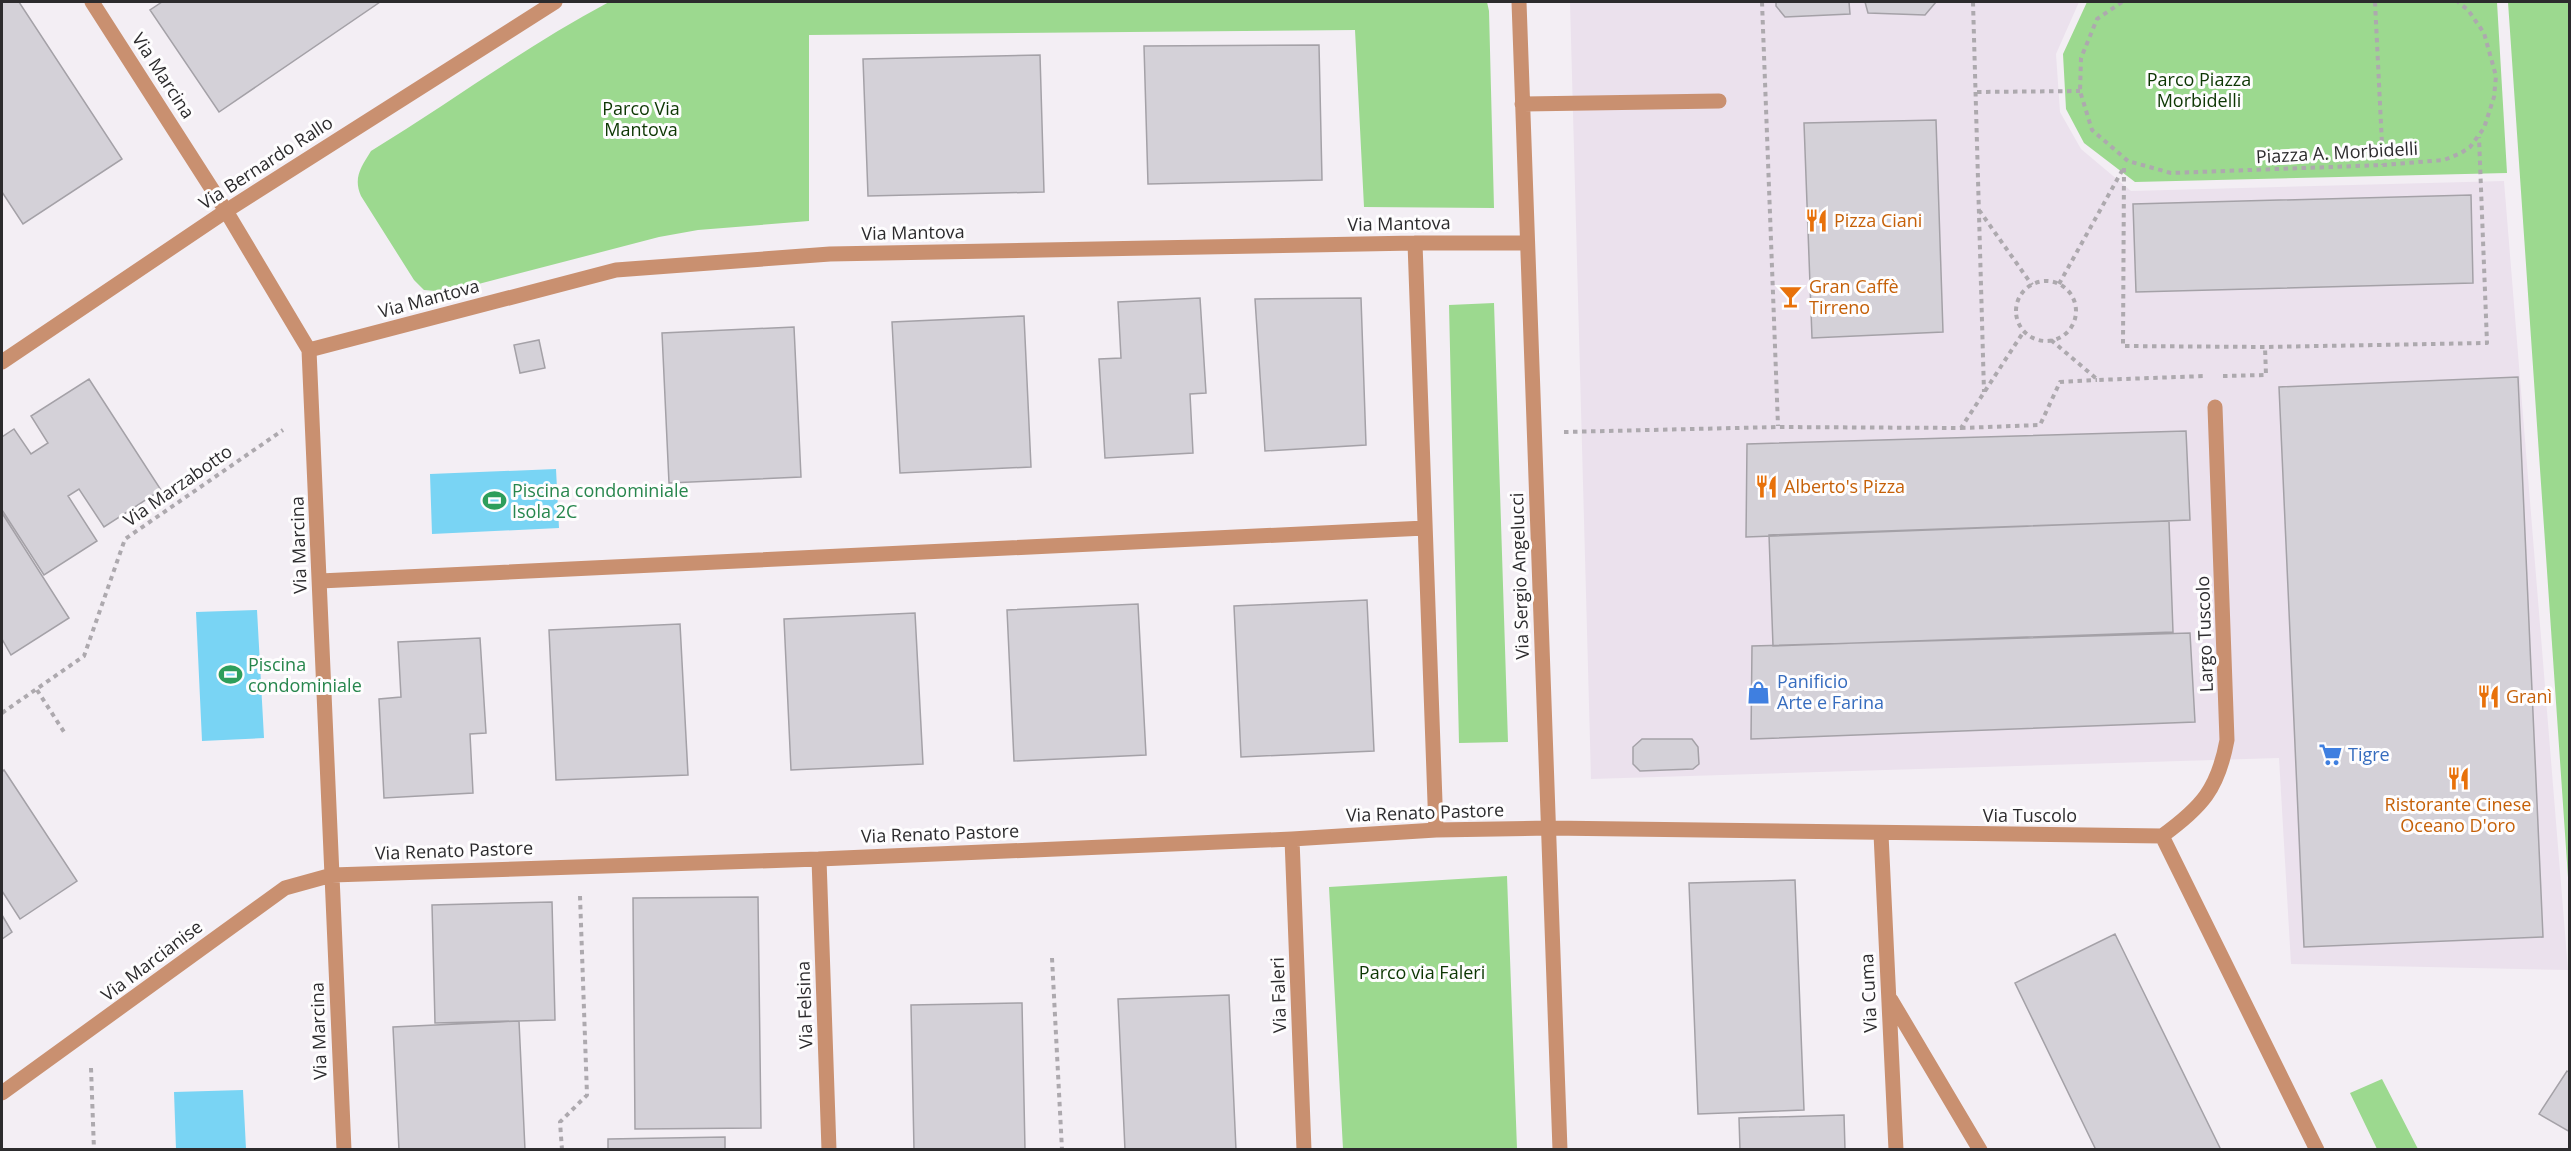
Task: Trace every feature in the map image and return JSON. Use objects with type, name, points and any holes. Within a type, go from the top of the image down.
[{"type":"street","name":"Via Marcina","points":[[92,2],[226,211],[309,350],[344,1149]]},
{"type":"street","name":"Via Bernardo Rallo","points":[[2,362],[226,211],[555,2]]},
{"type":"street","name":"Via Sergio Angelucci","points":[[1519,2],[1560,1149]]},
{"type":"street","points":[[1522,104],[1719,101]]},
{"type":"street","points":[[1415,243],[1436,830]]},
{"type":"street","name":"Via Mantova","points":[[309,350],[616,270],[830,254],[1527,243]]},
{"type":"street","name":"Largo Tuscolo","points":[[2162,836],[2192,813],[2210,791],[2218,776],[2227,740],[2215,407]]},
{"type":"street","points":[[320,581],[1425,528]]},
{"type":"street","name":"Via Tuscolo","points":[[1549,828],[2162,836]]},
{"type":"street","name":"Via Renato Pastore","points":[[332,875],[819,859],[1293,839],[1436,830],[1549,828]]},
{"type":"street","name":"Via Cuma","points":[[1881,834],[1896,1149]]},
{"type":"street","points":[[2162,836],[2317,1149]]},
{"type":"street","name":"Via Faleri","points":[[1293,839],[1304,1149]]},
{"type":"street","name":"Via Felsina","points":[[819,859],[829,1149]]},
{"type":"street","name":"Via Marcianise","points":[[2,1093],[285,888],[332,875]]},
{"type":"street","points":[[1888,996],[1980,1149]]},
{"type":"path","points":[[1762,2],[1778,427]]},
{"type":"path","points":[[1973,2],[1984,392]]},
{"type":"path","name":"Piazza A. Morbidelli","points":[[2121,2],[2097,19],[2081,58],[2080,91],[2092,130],[2127,161],[2171,173],[2383,165],[2444,160],[2470,147],[2479,137]]},
{"type":"path","points":[[2375,2],[2383,165]]},
{"type":"path","points":[[2124,168],[2123,346],[2265,347],[2487,343],[2479,137],[2489,114],[2496,75],[2484,33],[2468,10],[2458,2]]},
{"type":"path","points":[[1977,92],[2080,91]]},
{"type":"path","points":[[2059,284],[2127,161]]},
{"type":"path","points":[[1979,209],[2032,285]]},
{"type":"path","points":[[2042,281],[2059,284],[2068,290],[2077,313],[2068,332],[2050,340],[2040,340],[2024,331],[2016,310],[2024,291],[2032,285],[2042,281]]},
{"type":"path","points":[[1961,428],[2024,331]]},
{"type":"path","points":[[2050,340],[2098,380]]},
{"type":"path","points":[[1534,433],[1778,427],[1961,428],[2040,425],[2060,382],[2266,375],[2265,347]]},
{"type":"path","name":"Via Marzabotto","points":[[2,713],[84,657],[125,539],[312,409]]},
{"type":"path","points":[[37,690],[66,735]]},
{"type":"path","points":[[561,1149],[560,1122],[587,1095],[578,866]]},
{"type":"path","points":[[1052,958],[1062,1149]]},
{"type":"path","points":[[90,1031],[94,1149]]},
{"type":"shaded area","points":[[1570,2],[2079,2],[2056,54],[2060,112],[2081,149],[2131,191],[2504,181],[2568,970],[2291,964],[2279,758],[1591,779]]},
{"type":"green space","name":"Parco Via Mantova","points":[[609,2],[1487,2],[1494,208],[1364,207],[1355,30],[809,35],[809,221],[698,230],[659,237],[448,292],[424,290],[414,280],[361,196],[358,178],[371,151],[518,56]]},
{"type":"green space","name":"Parco Piazza Morbidelli","points":[[2087,2],[2497,2],[2507,173],[2135,182],[2084,143],[2066,109],[2063,54]]},
{"type":"green space","points":[[2508,2],[2569,2],[2569,892]]},
{"type":"green space","points":[[1494,303],[1508,742],[1459,743],[1449,305]]},
{"type":"green space","name":"Parco via Faleri","points":[[1507,876],[1517,1149],[1343,1149],[1329,887]]},
{"type":"green space","points":[[2382,1079],[2418,1149],[2377,1149],[2350,1093]]},
{"type":"water","name":"Piscina condominiale Isola 2C","points":[[556,469],[559,528],[432,534],[430,474]]},
{"type":"water","name":"Piscina condominiale","points":[[257,610],[264,738],[202,741],[196,612]]},
{"type":"water","points":[[243,1090],[246,1149],[176,1149],[174,1092]]},
{"type":"building","points":[[2,2],[19,2],[122,159],[23,224],[2,192]]},
{"type":"building","points":[[162,2],[380,2],[219,112],[150,10]]},
{"type":"building","points":[[1776,2],[1849,2],[1850,14],[1785,17],[1776,6]]},
{"type":"building","points":[[1865,2],[1936,2],[1925,15],[1868,13]]},
{"type":"building","points":[[1319,45],[1322,180],[1148,184],[1144,46]]},
{"type":"building","points":[[1040,55],[1044,192],[868,196],[863,59]]},
{"type":"building","points":[[1936,120],[1943,332],[1812,338],[1804,123]]},
{"type":"building","points":[[2471,195],[2473,283],[2136,292],[2133,204]]},
{"type":"building","points":[[1200,298],[1206,393],[1190,394],[1193,453],[1105,458],[1099,359],[1121,358],[1118,302]]},
{"type":"building","points":[[1361,298],[1366,445],[1265,451],[1255,299]]},
{"type":"building","points":[[1024,316],[1031,467],[900,473],[892,322]]},
{"type":"building","points":[[794,327],[801,477],[669,483],[662,333]]},
{"type":"building","points":[[539,340],[545,368],[520,373],[514,345]]},
{"type":"building","points":[[2518,377],[2543,937],[2304,947],[2279,387]]},
{"type":"building","points":[[89,379],[161,490],[104,527],[79,489],[68,496],[97,541],[44,575],[2,510],[2,437],[14,429],[31,454],[48,443],[31,416]]},
{"type":"building","points":[[2186,431],[2190,520],[1746,537],[1747,444]]},
{"type":"building","points":[[2,513],[69,618],[11,655],[2,639]]},
{"type":"building","points":[[2169,521],[2173,632],[1773,646],[1769,535]]},
{"type":"building","points":[[1367,600],[1374,751],[1241,757],[1234,606]]},
{"type":"building","points":[[1138,604],[1146,755],[1014,761],[1007,610]]},
{"type":"building","points":[[915,613],[923,764],[791,770],[784,619]]},
{"type":"building","points":[[680,624],[688,775],[556,780],[549,630]]},
{"type":"building","points":[[2190,633],[2195,722],[1751,739],[1752,646]]},
{"type":"building","points":[[480,638],[486,733],[470,734],[473,793],[384,798],[379,699],[401,697],[398,642]]},
{"type":"building","points":[[1642,739],[1692,739],[1698,747],[1699,764],[1693,769],[1640,771],[1633,764],[1633,747]]},
{"type":"building","points":[[4,770],[77,881],[20,919],[2,891],[2,772]]},
{"type":"building","points":[[1795,880],[1804,1110],[1698,1114],[1689,883]]},
{"type":"building","points":[[758,897],[761,1128],[635,1129],[633,898]]},
{"type":"building","points":[[552,902],[555,1020],[435,1023],[432,905]]},
{"type":"building","points":[[2,915],[12,932],[2,939]]},
{"type":"building","points":[[2115,934],[2221,1150],[2096,1150],[2015,983]]},
{"type":"building","points":[[1229,995],[1236,1150],[1125,1150],[1118,999]]},
{"type":"building","points":[[1022,1003],[1025,1150],[914,1150],[911,1005]]},
{"type":"building","points":[[519,1021],[525,1150],[399,1150],[393,1027]]},
{"type":"building","points":[[2567,1071],[2570,1073],[2570,1132],[2539,1114]]},
{"type":"building","points":[[1844,1115],[1845,1150],[1740,1150],[1739,1118]]},
{"type":"building","points":[[725,1137],[725,1150],[608,1150],[608,1139]]},
{"type":"place","name":"Pizza Ciani","points":[[1816,221]]},
{"type":"place","name":"Gran Caffè Tirreno","points":[[1791,297]]},
{"type":"place","name":"Alberto's Pizza","points":[[1766,487]]},
{"type":"place","name":"Piscina condominiale Isola 2C","points":[[494,501]]},
{"type":"place","name":"Piscina condominiale","points":[[230,675]]},
{"type":"place","name":"Panificio Arte e Farina","points":[[1759,692]]},
{"type":"place","name":"Granì","points":[[2488,697]]},
{"type":"place","name":"Tigre","points":[[2330,755]]},
{"type":"place","name":"Ristorante Cinese Oceano D'oro","points":[[2458,779]]}]
